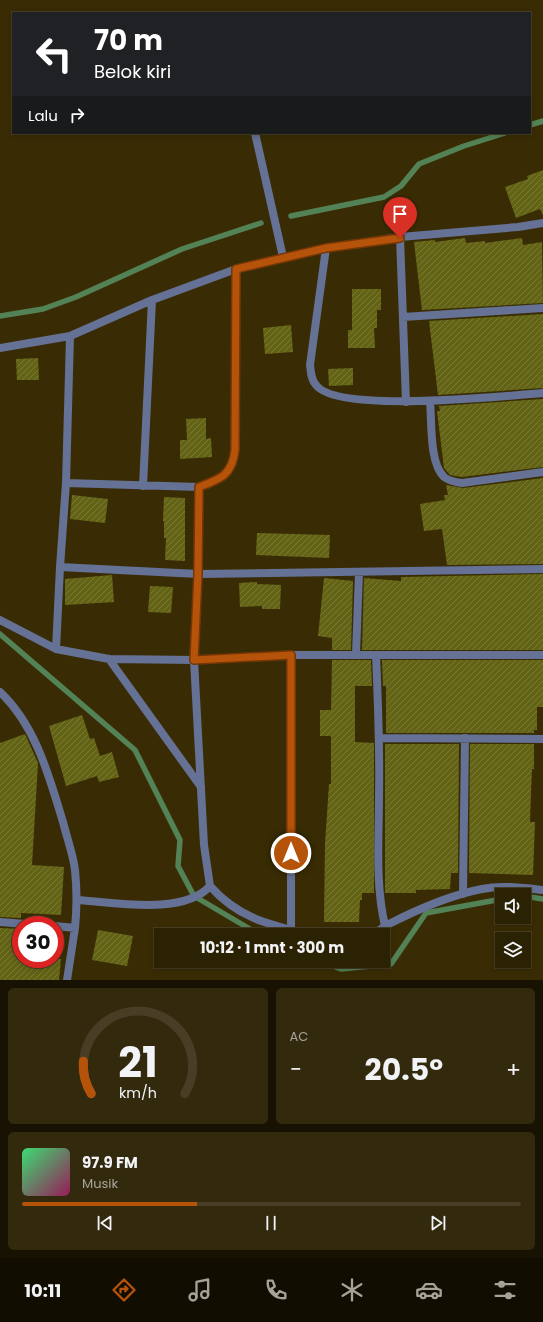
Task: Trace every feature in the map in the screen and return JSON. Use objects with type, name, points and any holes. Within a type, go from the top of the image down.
[{"type":"street","points":[[255,134],[283,257]]},
{"type":"street","points":[[0,348],[70,336],[152,300],[236,269],[283,257],[326,248],[400,238],[503,229],[543,223]]},
{"type":"street","points":[[400,238],[406,402]]},
{"type":"street","points":[[326,248],[310,365],[311,376],[316,386],[337,396],[406,402],[430,402],[543,393]]},
{"type":"street","points":[[66,483],[199,487],[221,478],[227,473],[233,462],[236,269]]},
{"type":"street","points":[[143,486],[152,300]]},
{"type":"street","points":[[403,317],[543,308]]},
{"type":"street","points":[[56,649],[66,483],[70,336]]},
{"type":"street","points":[[430,402],[434,455],[437,467],[443,476],[451,481],[462,483],[543,472]]},
{"type":"street","points":[[199,487],[198,574],[194,660],[204,845],[210,886],[228,904],[255,920],[286,928]]},
{"type":"street","points":[[60,567],[198,574],[359,573],[543,569]]},
{"type":"street","points":[[356,654],[359,573]]},
{"type":"street","points":[[0,620],[56,649],[109,659],[194,660],[291,655],[356,654],[543,655]]},
{"type":"street","points":[[290,928],[291,655]]},
{"type":"street","points":[[376,655],[379,738],[378,878],[381,908],[385,926]]},
{"type":"street","points":[[109,659],[201,787]]},
{"type":"street","points":[[0,692],[14,705],[27,724],[49,776],[75,868],[77,900],[68,980]]},
{"type":"street","points":[[379,738],[543,739]]},
{"type":"street","points":[[463,894],[465,738]]},
{"type":"street","points":[[77,900],[158,905],[181,902],[199,895],[210,886]]},
{"type":"street","points":[[382,928],[423,908],[463,894],[490,888],[543,890]]},
{"type":"street","points":[[0,922],[12,923]]},
{"type":"street","points":[[64,927],[75,928]]},
{"type":"building","points":[[543,170],[543,215],[540,209],[516,218],[505,187],[528,179],[527,176]]},
{"type":"building","points":[[465,238],[466,243],[485,241],[485,243],[522,238],[523,245],[542,242],[543,303],[422,310],[414,242],[435,240],[435,242]]},
{"type":"building","points":[[352,289],[381,289],[381,310],[377,310],[377,328],[374,328],[375,348],[348,348],[348,330],[352,330]]},
{"type":"building","points":[[543,314],[543,388],[438,395],[429,321]]},
{"type":"building","points":[[291,325],[293,352],[265,354],[263,328]]},
{"type":"building","points":[[38,358],[39,380],[17,380],[16,359]]},
{"type":"building","points":[[353,368],[353,385],[329,386],[328,369]]},
{"type":"building","points":[[543,399],[543,467],[462,477],[450,475],[444,468],[437,411],[440,411],[439,406]]},
{"type":"building","points":[[206,418],[206,439],[211,438],[212,457],[180,459],[180,440],[187,440],[186,419]]},
{"type":"building","points":[[543,478],[543,564],[447,565],[442,529],[424,531],[420,504],[445,500],[444,495],[448,495],[446,485],[463,488]]},
{"type":"building","points":[[72,495],[108,499],[105,523],[70,519]]},
{"type":"building","points":[[164,497],[185,498],[185,561],[165,560],[166,538],[164,538],[163,521]]},
{"type":"building","points":[[257,533],[330,535],[329,558],[256,555]]},
{"type":"building","points":[[543,574],[543,650],[362,650],[364,578],[401,581],[401,577]]},
{"type":"building","points":[[112,575],[114,602],[65,605],[65,579]]},
{"type":"building","points":[[324,578],[353,581],[351,650],[332,650],[332,638],[318,636]]},
{"type":"building","points":[[257,582],[257,584],[281,585],[280,609],[262,609],[262,606],[240,607],[239,583]]},
{"type":"building","points":[[150,586],[173,587],[171,613],[148,612]]},
{"type":"building","points":[[332,660],[371,660],[372,686],[355,686],[355,742],[374,743],[374,893],[362,893],[362,900],[360,900],[359,922],[324,922],[325,844],[329,784],[331,784],[331,736],[320,736],[320,710],[331,710]]},
{"type":"building","points":[[382,660],[543,660],[543,707],[537,707],[537,730],[534,730],[534,733],[386,733],[386,686],[383,686]]},
{"type":"building","points":[[82,715],[90,739],[94,738],[100,756],[112,752],[119,777],[99,782],[97,776],[66,786],[49,726]]},
{"type":"building","points":[[25,734],[38,763],[32,865],[64,867],[61,915],[21,913],[21,916],[0,917],[0,743]]},
{"type":"building","points":[[385,744],[459,744],[458,873],[451,873],[450,889],[416,890],[416,893],[385,893]]},
{"type":"building","points":[[470,744],[534,744],[534,769],[532,769],[530,822],[535,822],[533,875],[469,873]]},
{"type":"building","points":[[0,928],[12,929],[12,968],[60,968],[59,980],[0,980]]},
{"type":"building","points":[[98,930],[133,936],[127,966],[92,960]]},
{"type":"waterway","points":[[531,125],[543,121]]},
{"type":"waterway","points":[[291,216],[384,197],[401,186],[419,164],[464,146],[502,134]]},
{"type":"waterway","points":[[0,316],[43,309],[76,297],[182,249],[261,223]]},
{"type":"waterway","points":[[0,634],[135,750],[180,840],[178,866],[194,896],[248,928]]},
{"type":"waterway","points":[[531,897],[543,899]]},
{"type":"waterway","points":[[390,964],[426,913],[495,900]]},
{"type":"waterway","points":[[338,968],[351,968]]},
{"type":"route","points":[[291,853],[291,655],[194,660],[198,574],[199,487],[213,482],[227,473],[231,468],[235,450],[236,269],[326,248],[400,238]]}]
